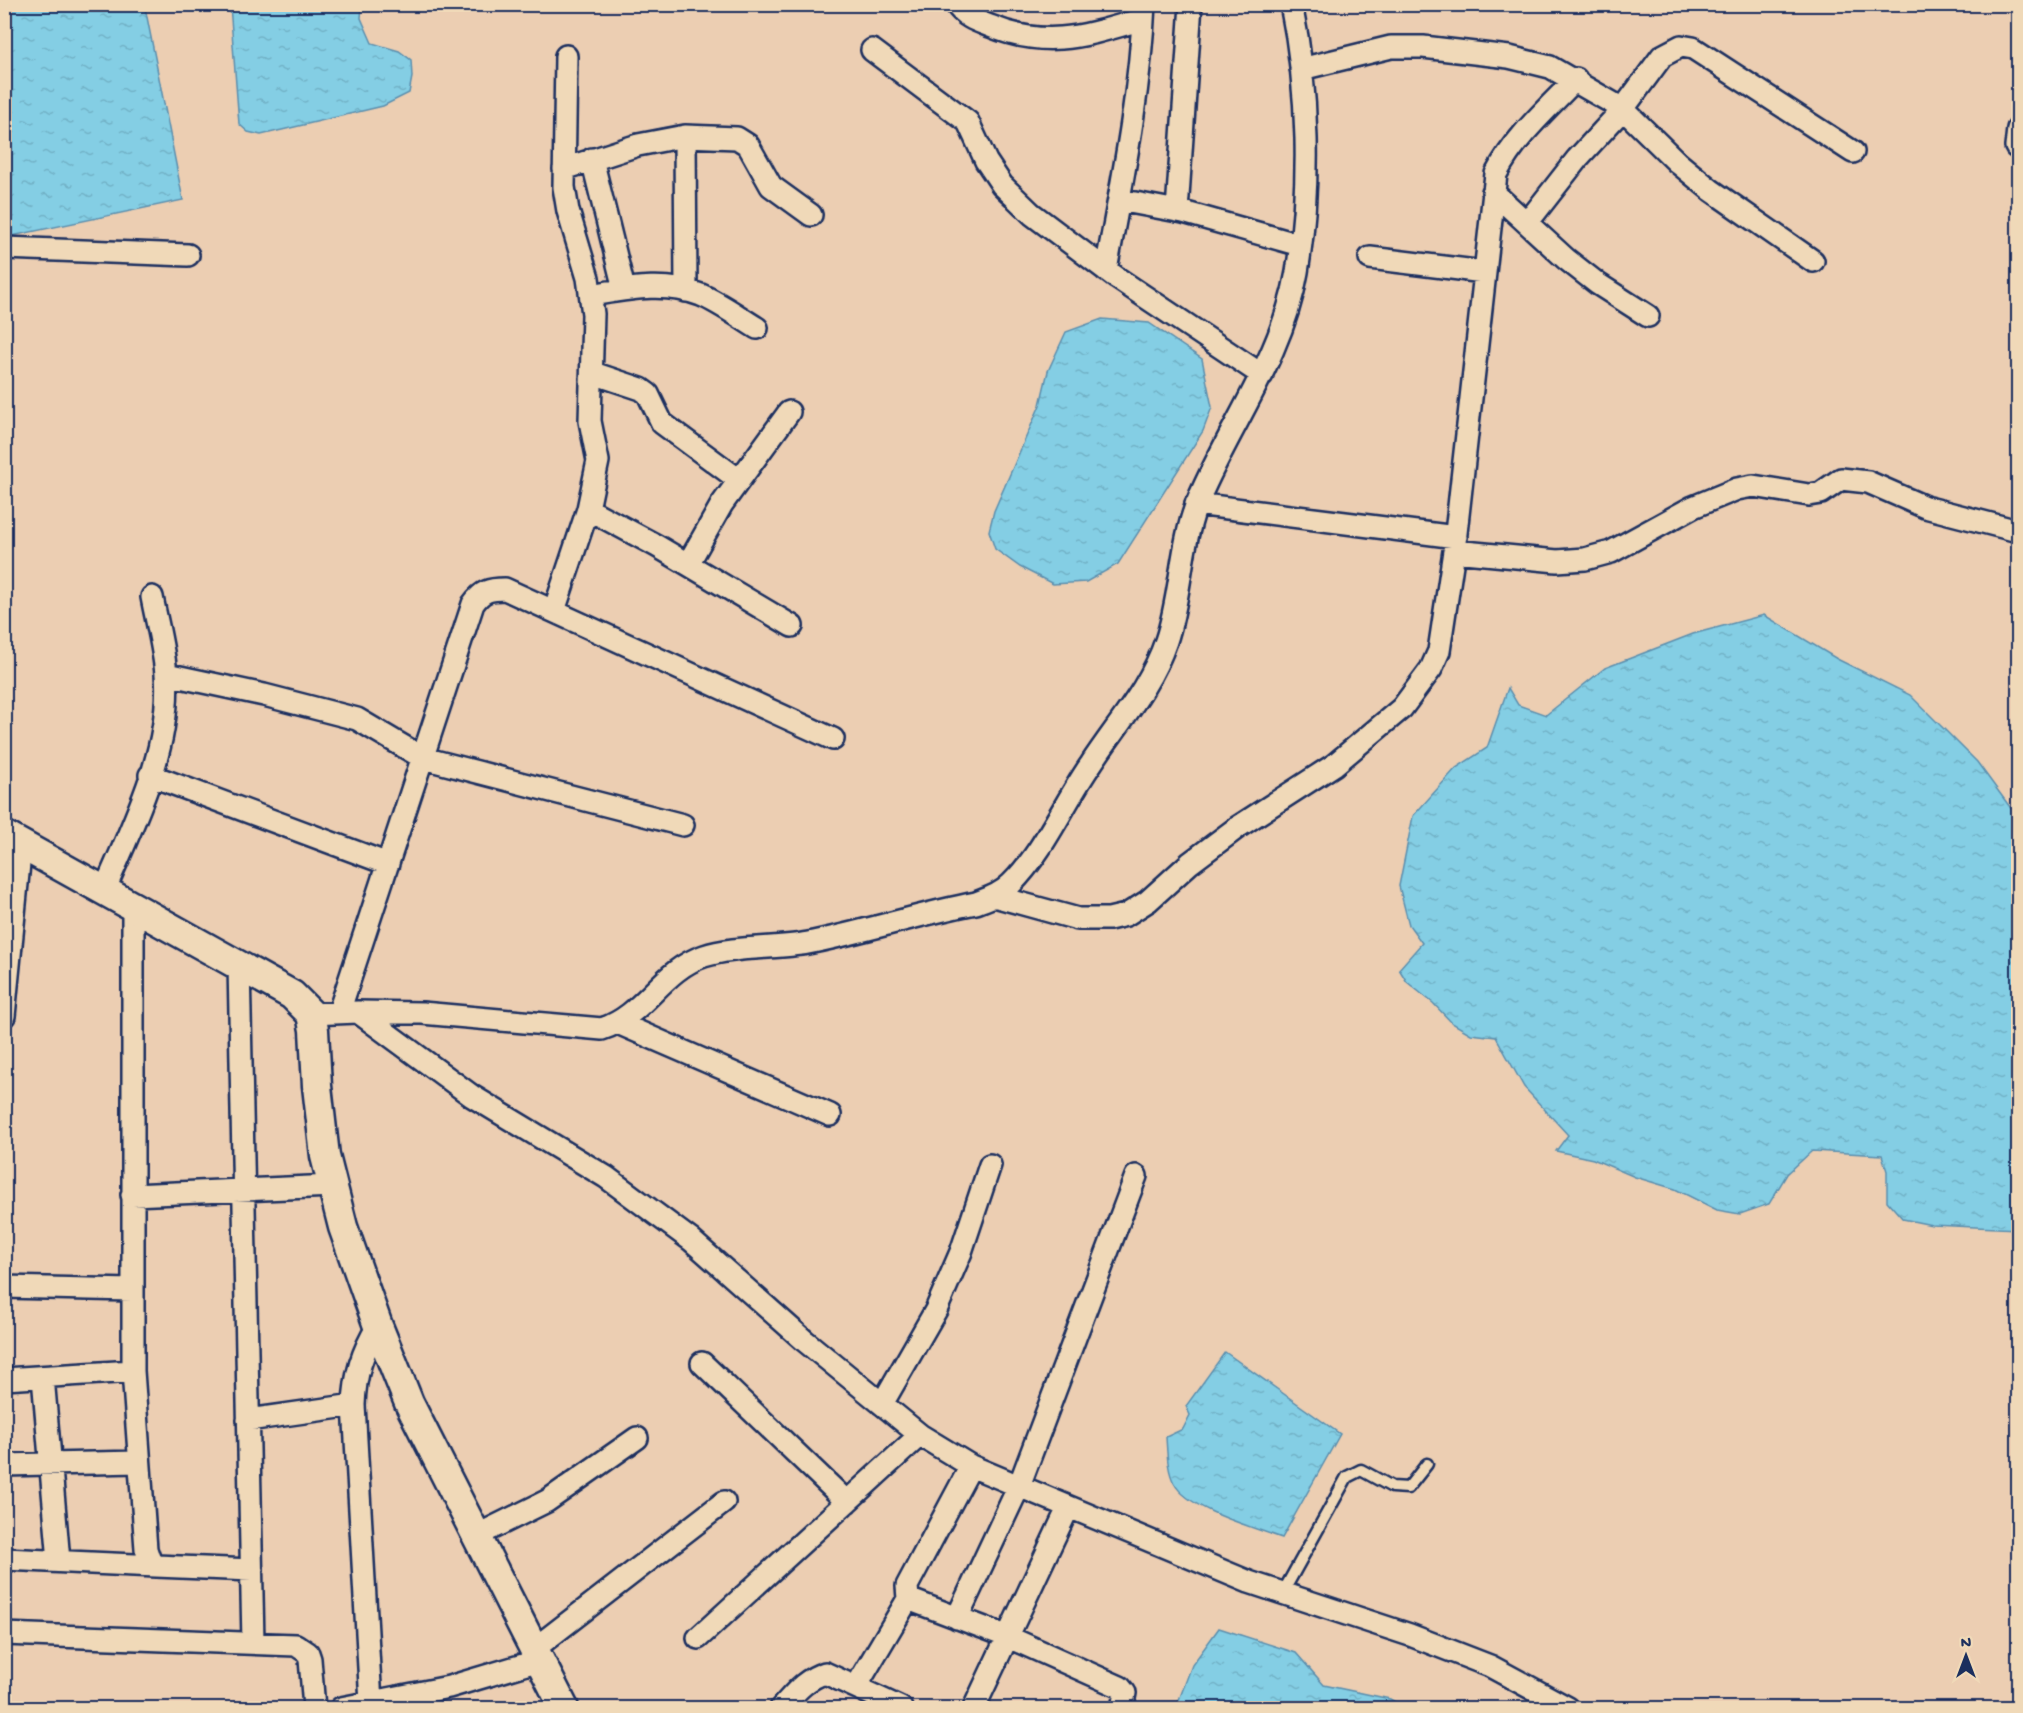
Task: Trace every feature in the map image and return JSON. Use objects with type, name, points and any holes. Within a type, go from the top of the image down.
[{"type":"street","points":[[956,4],[961,12],[972,19],[1008,33],[1035,40],[1056,40],[1096,33],[1144,12],[1139,81],[1106,270]]},
{"type":"street","points":[[1177,211],[1191,4]]},
{"type":"street","points":[[311,1014],[348,1012],[492,1018],[602,1029],[634,1013],[684,964],[705,955],[779,948],[821,940],[994,896],[1011,884],[1028,863],[1091,763],[1153,674],[1166,639],[1196,504],[1262,375],[1291,292],[1303,215],[1305,132],[1301,69],[1291,4]]},
{"type":"street","points":[[1527,223],[1577,159],[1623,109],[1662,56],[1681,46],[1693,48],[1853,152]]},
{"type":"street","points":[[1301,69],[1391,47],[1423,47],[1509,57],[1550,67],[1576,79],[1623,109],[1677,162],[1711,190],[1813,261]]},
{"type":"street","points":[[872,50],[968,122],[986,161],[1002,185],[1032,214],[1106,270],[1262,375]]},
{"type":"street","points":[[554,611],[588,509],[598,462],[590,421],[593,373],[591,295],[568,211],[564,169],[566,56]]},
{"type":"street","points":[[994,896],[1078,919],[1109,919],[1126,915],[1148,901],[1190,863],[1238,827],[1334,765],[1402,708],[1431,669],[1439,651],[1455,544],[1496,174],[1505,158],[1531,125],[1576,79]]},
{"type":"street","points":[[564,169],[639,145],[685,136],[743,140],[771,186],[811,215]]},
{"type":"street","points":[[685,136],[686,291]]},
{"type":"street","points":[[592,159],[624,289]]},
{"type":"street","points":[[1493,192],[1598,284],[1648,316]]},
{"type":"street","points":[[1119,200],[1177,211],[1300,244]]},
{"type":"street","points":[[4,248],[188,255]]},
{"type":"street","points":[[1370,258],[1485,272]]},
{"type":"street","points":[[591,295],[624,289],[663,287],[686,291],[702,296],[757,328]]},
{"type":"street","points":[[593,373],[641,389],[648,394],[655,412],[669,430],[739,480]]},
{"type":"street","points":[[688,564],[722,504],[789,411]]},
{"type":"street","points":[[1196,504],[1557,561],[1585,559],[1611,552],[1693,507],[1737,489],[1753,486],[1809,495],[1821,493],[1841,479],[1868,482],[1925,507],[2019,531]]},
{"type":"street","points":[[588,509],[688,564],[792,626]]},
{"type":"street","points":[[348,1012],[388,864],[473,604],[480,593],[491,589],[506,589],[833,739]]},
{"type":"street","points":[[105,889],[150,775],[165,718],[166,674],[152,597]]},
{"type":"street","points":[[166,674],[264,694],[357,718],[423,758],[683,825]]},
{"type":"street","points":[[150,775],[388,864]]},
{"type":"street","points":[[4,1016],[13,839],[292,995],[311,1014],[325,1156],[344,1227],[378,1326],[409,1403],[564,1708]]},
{"type":"street","points":[[133,905],[133,1371],[146,1549],[150,1562],[156,1566]]},
{"type":"street","points":[[239,965],[253,1643]]},
{"type":"street","points":[[348,1012],[472,1096],[606,1177],[650,1207],[920,1435],[971,1466],[1154,1545],[1282,1594],[1410,1635],[1490,1666],[1568,1708]]},
{"type":"street","points":[[618,1023],[830,1116]]},
{"type":"street","points":[[882,1404],[936,1310],[961,1252],[990,1165]]},
{"type":"street","points":[[957,1618],[1019,1486],[1136,1176]]},
{"type":"street","points":[[132,1195],[333,1186]]},
{"type":"street","points":[[4,1287],[132,1290]]},
{"type":"street","points":[[371,1703],[354,1405],[359,1366],[365,1347],[378,1326]]},
{"type":"street","points":[[702,1363],[847,1502]]},
{"type":"street","points":[[4,1379],[133,1371]]},
{"type":"street","points":[[43,1377],[59,1561]]},
{"type":"street","points":[[248,1420],[354,1405]]},
{"type":"street","points":[[698,1638],[920,1435]]},
{"type":"street","points":[[476,1536],[547,1501],[637,1438]]},
{"type":"street","points":[[4,1465],[138,1462]]},
{"type":"street","points":[[856,1687],[908,1599],[907,1586],[971,1466]]},
{"type":"street","points":[[341,1708],[449,1687],[537,1654],[724,1502]]},
{"type":"street","points":[[974,1708],[1068,1508]]},
{"type":"street","points":[[4,1559],[252,1570]]},
{"type":"street","points":[[908,1599],[1006,1636],[1120,1687],[1125,1693],[1122,1708]]},
{"type":"street","points":[[4,1634],[297,1645],[308,1653],[314,1708]]},
{"type":"street","points":[[781,1708],[813,1676],[825,1673],[901,1708]]},
{"type":"lane","points":[[1282,1594],[1347,1477],[1361,1470],[1392,1487],[1408,1488],[1427,1464]]},
{"type":"water","points":[[20,4],[143,5],[183,200],[7,237],[5,234],[5,10]]},
{"type":"water","points":[[230,5],[362,5],[361,18],[372,43],[399,51],[411,60],[412,77],[409,93],[383,106],[261,135],[248,132],[239,124]]},
{"type":"water","points":[[1102,319],[1149,323],[1202,359],[1212,407],[1203,431],[1118,564],[1086,582],[1053,584],[1020,567],[995,549],[989,531],[994,511],[1040,405],[1048,371],[1066,332]]},
{"type":"water","points":[[1764,615],[1837,659],[1910,695],[1977,762],[2018,818],[2018,1229],[1932,1225],[1903,1219],[1887,1201],[1887,1171],[1882,1155],[1812,1151],[1787,1174],[1769,1204],[1740,1214],[1717,1210],[1675,1189],[1635,1177],[1593,1159],[1556,1151],[1568,1135],[1524,1087],[1496,1037],[1471,1034],[1452,1023],[1433,1003],[1407,982],[1399,969],[1422,943],[1409,925],[1399,886],[1413,816],[1456,768],[1487,748],[1508,688],[1518,705],[1546,715],[1605,668],[1693,634]]},
{"type":"water","points":[[1225,1352],[1340,1434],[1282,1538],[1222,1516],[1193,1501],[1181,1493],[1170,1472],[1166,1437],[1183,1429],[1190,1415],[1186,1406]]},
{"type":"water","points":[[1219,1628],[1296,1653],[1324,1685],[1390,1699],[1406,1708],[1176,1708],[1192,1665]]}]
